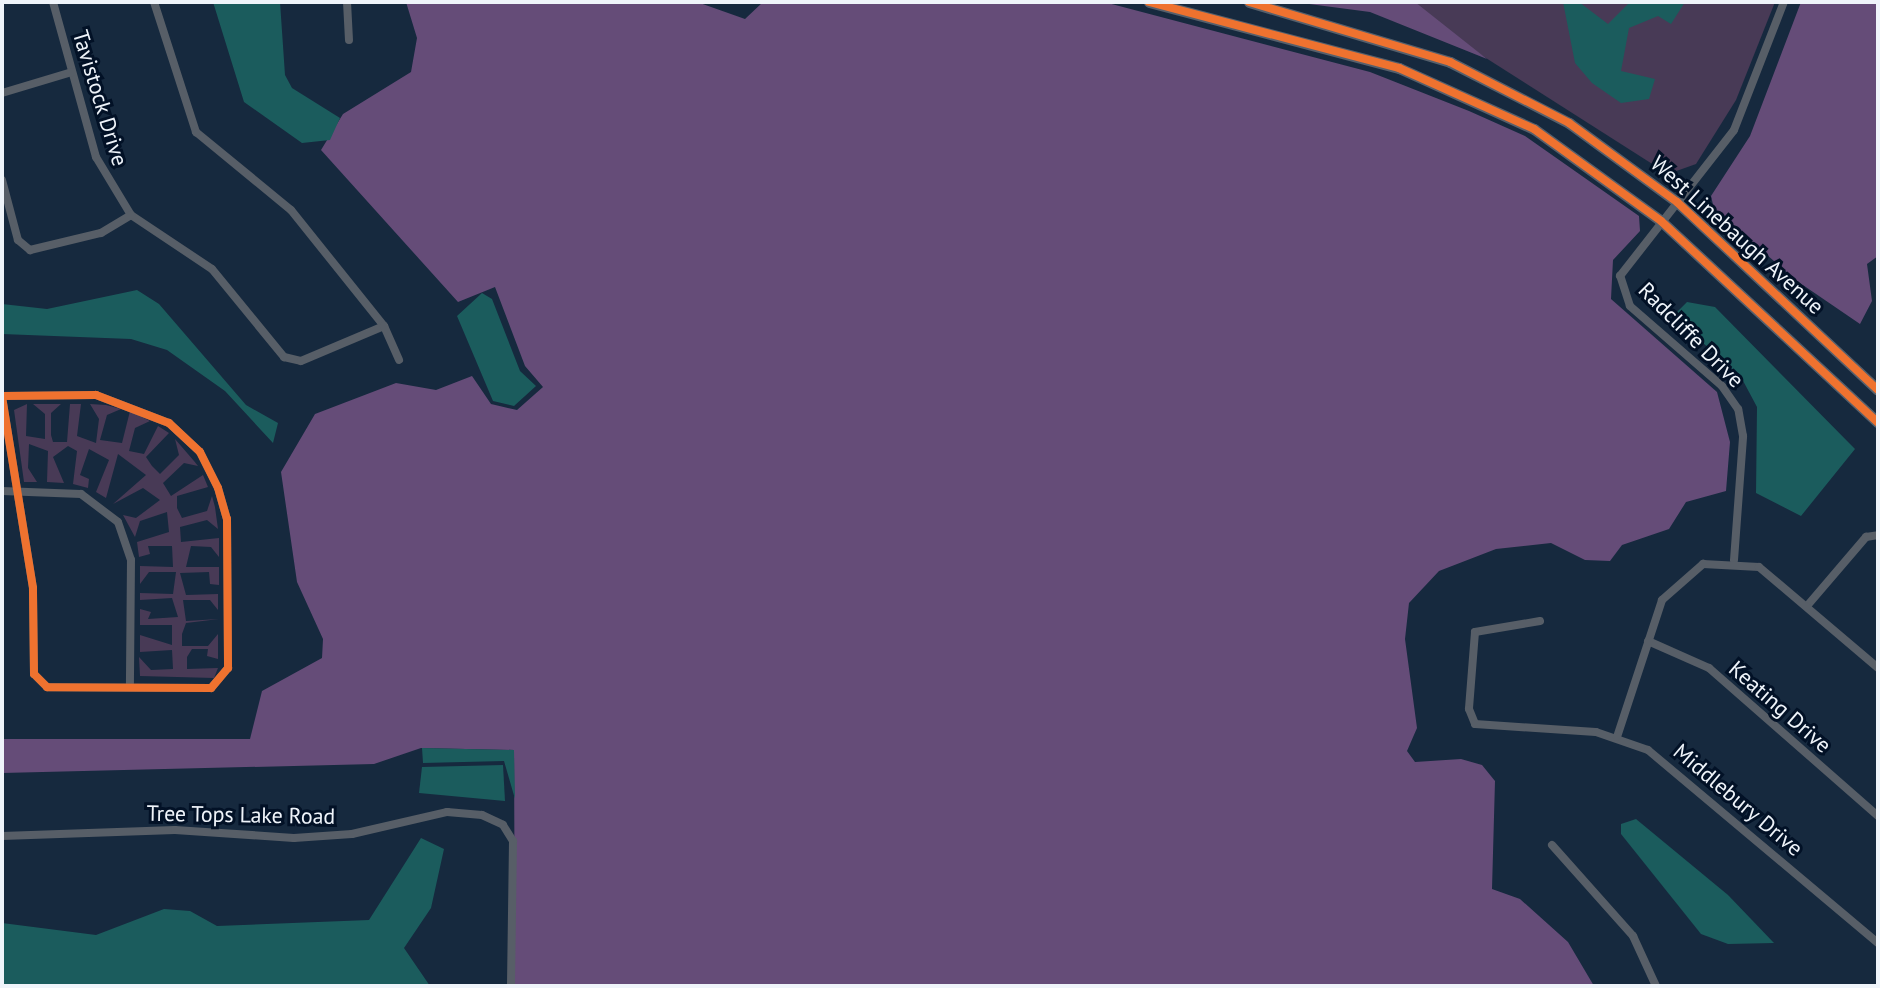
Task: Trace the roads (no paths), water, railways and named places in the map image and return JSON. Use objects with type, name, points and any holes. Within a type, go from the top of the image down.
[{"type":"main road","name":"West Linebaugh Avenue","points":[[1149,2],[1360,55],[1441,85],[1534,129],[1661,221],[1878,423]]},
{"type":"main road","name":"West Linebaugh Avenue","points":[[1249,2],[1361,30],[1489,80],[1569,123],[1677,202],[1878,390]]},
{"type":"street","name":"Tavistock Drive","points":[[53,2],[96,157],[131,215],[212,269],[284,357],[301,361],[384,326]]},
{"type":"street","points":[[154,2],[196,132],[283,203],[384,326],[399,360]]},
{"type":"street","points":[[347,2],[349,40]]},
{"type":"street","name":"Radcliffe Drive","points":[[1734,560],[1743,436],[1738,409],[1620,289],[1624,263],[1677,202],[1748,106],[1784,2]]},
{"type":"street","points":[[2,93],[72,72]]},
{"type":"street","points":[[2,180],[18,240],[30,250],[101,233],[131,215]]},
{"type":"street","points":[[96,395],[137,404],[190,440],[215,481],[227,519],[226,677],[211,688],[38,682],[33,586],[7,491],[2,396],[96,395]]},
{"type":"street","points":[[7,491],[81,494],[118,522],[131,560],[130,687]]},
{"type":"street","points":[[1807,606],[1866,537],[1878,535]]},
{"type":"street","points":[[1617,737],[1662,600],[1678,579],[1703,564],[1734,560],[1766,571],[1878,668]]},
{"type":"street","name":"Middlebury Drive","points":[[1540,621],[1475,632],[1471,718],[1481,728],[1617,737],[1675,768],[1878,943]]},
{"type":"street","name":"Keating Drive","points":[[1648,641],[1709,668],[1878,816]]},
{"type":"street","name":"Tree Tops Lake Road","points":[[2,836],[175,830],[294,838],[352,834],[447,812],[482,815],[503,825],[513,841],[511,986]]},
{"type":"street","points":[[1552,845],[1633,936],[1656,986]]}]
